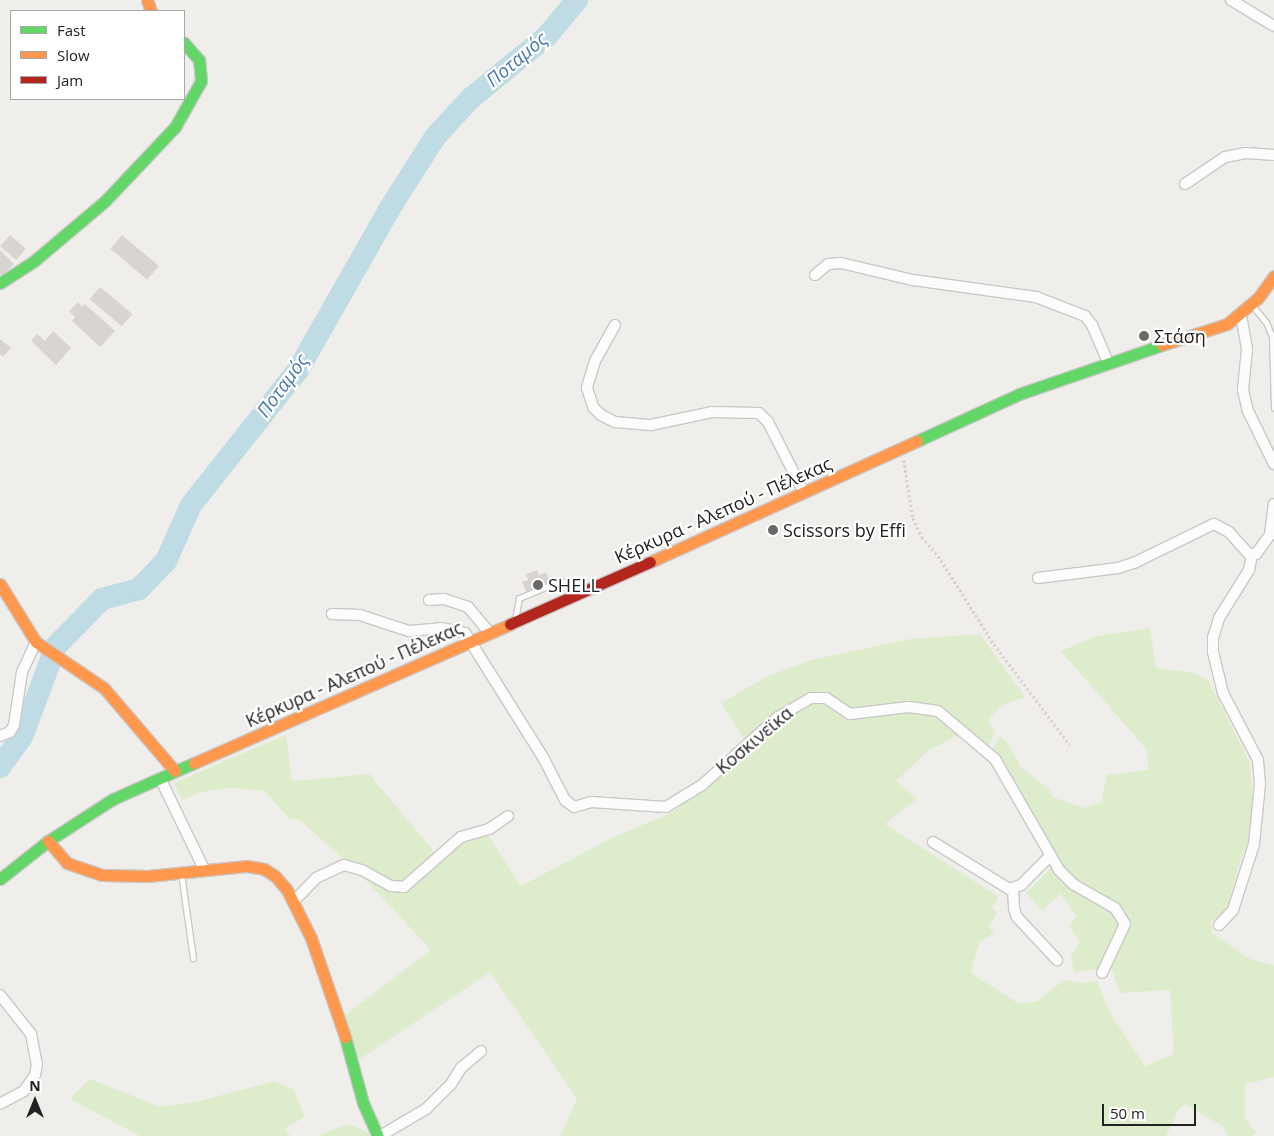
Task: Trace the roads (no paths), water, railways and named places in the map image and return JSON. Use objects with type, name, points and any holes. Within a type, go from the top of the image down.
[{"type":"main road","points":[[0,283],[34,261],[105,201],[175,127],[201,81],[199,60],[185,44]]},
{"type":"main road","name":"Κέρκυρα - Αλεπού - Πέλεκας","points":[[0,880],[48,841],[98,807],[175,771],[594,587],[804,493],[902,446],[1048,382],[1217,328],[1241,315],[1274,276]]},
{"type":"main road","points":[[0,584],[40,645],[104,688],[175,771]]},
{"type":"main road","points":[[48,841],[67,863],[93,873],[148,876],[247,866],[264,869],[281,883],[294,901],[322,964],[347,1039],[363,1103],[379,1136]]},
{"type":"street","points":[[1231,0],[1274,26]]},
{"type":"street","points":[[1185,184],[1225,157],[1246,153],[1274,155]]},
{"type":"street","points":[[815,275],[828,264],[850,264],[913,280],[1036,297],[1084,316],[1092,325],[1108,362]]},
{"type":"street","points":[[1241,315],[1247,349],[1243,390],[1248,411],[1274,464]]},
{"type":"street","points":[[615,325],[595,361],[587,388],[592,407],[601,415],[629,425],[651,425],[712,412],[759,413],[768,422],[804,493]]},
{"type":"street","points":[[1219,925],[1233,910],[1254,844],[1260,784],[1258,760],[1223,693],[1213,652],[1213,638],[1219,618],[1249,570],[1252,555],[1270,534],[1274,504]]},
{"type":"street","points":[[1038,578],[1127,565],[1214,524],[1223,527],[1252,555]]},
{"type":"street","points":[[429,600],[444,599],[468,607],[490,633]]},
{"type":"street","points":[[332,614],[360,616],[409,631],[453,629],[465,633],[473,641]]},
{"type":"street","name":"Κοσκινεϊκα","points":[[473,641],[569,805],[591,802],[666,807],[702,785],[778,717],[798,704],[820,696],[832,701],[844,712],[926,708],[952,721],[968,739],[995,759],[1058,870],[1073,884],[1115,908],[1125,924],[1102,973]]},
{"type":"street","points":[[0,736],[10,732],[14,725],[22,672],[40,645]]},
{"type":"street","points":[[160,778],[204,869]]},
{"type":"street","points":[[294,901],[316,878],[344,865],[362,870],[390,886],[404,887],[461,837],[489,829],[508,816]]},
{"type":"street","points":[[933,842],[1000,885],[1013,888],[1021,885],[1050,856]]},
{"type":"street","points":[[1013,888],[1014,909],[1017,917],[1057,960]]},
{"type":"street","points":[[0,996],[31,1034],[37,1064],[35,1075],[24,1091],[0,1104]]},
{"type":"street","points":[[379,1136],[426,1109],[451,1084],[461,1068],[481,1051]]},
{"type":"lane","points":[[1251,305],[1266,322],[1272,337],[1274,408]]},
{"type":"lane","points":[[515,622],[519,598],[560,581],[594,587]]},
{"type":"lane","points":[[181,872],[193,958]]},
{"type":"waterway","name":"Ποταμός","points":[[0,767],[22,737],[56,646],[102,599],[139,589],[166,561],[191,505],[298,370],[390,208],[435,137],[471,98],[547,36],[577,0]]},
{"type":"place","name":"Στάση","points":[[1144,336]]},
{"type":"place","name":"Scissors by Effi","points":[[773,530]]},
{"type":"place","name":"SHELL","points":[[538,585]]}]
